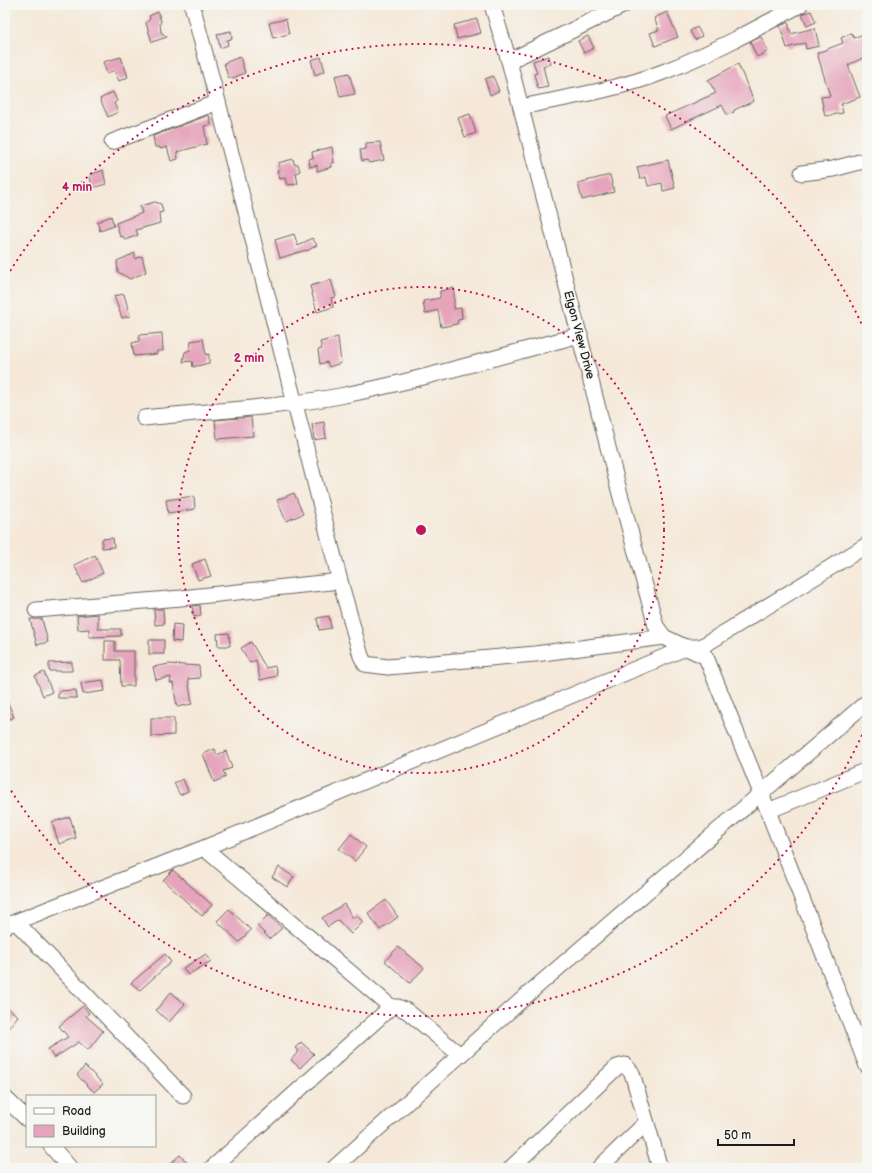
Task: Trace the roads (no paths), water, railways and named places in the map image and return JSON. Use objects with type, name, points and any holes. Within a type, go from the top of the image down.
[{"type":"street","points":[[192,5],[340,581],[361,656],[365,664],[388,667],[535,654],[664,637],[675,644],[688,648],[706,657],[864,1050],[867,1066]]},
{"type":"street","name":"Elgon View Drive","points":[[492,5],[509,61],[618,486],[656,626],[664,637]]},
{"type":"street","points":[[509,61],[624,5]]},
{"type":"street","points":[[521,107],[617,87],[664,72],[750,32],[800,5]]},
{"type":"street","points":[[112,142],[218,102]]},
{"type":"street","points":[[802,173],[833,169],[867,160]]},
{"type":"street","points":[[144,418],[294,402],[382,387],[580,335]]},
{"type":"street","points":[[183,1096],[11,924],[204,848],[688,648],[700,647],[867,545]]},
{"type":"street","points":[[36,610],[181,598],[340,581]]},
{"type":"street","points":[[334,1168],[460,1055],[867,702]]},
{"type":"street","points":[[768,811],[867,770]]},
{"type":"street","points":[[204,848],[391,1007],[398,1007],[407,1011],[460,1055]]},
{"type":"street","points":[[212,1168],[391,1007]]},
{"type":"street","points":[[511,1168],[617,1067],[621,1065],[625,1065],[630,1069],[660,1168]]},
{"type":"street","points":[[5,1098],[26,1118]]},
{"type":"street","points":[[599,1168],[646,1123]]},
{"type":"street","points":[[52,1147],[70,1168]]}]
